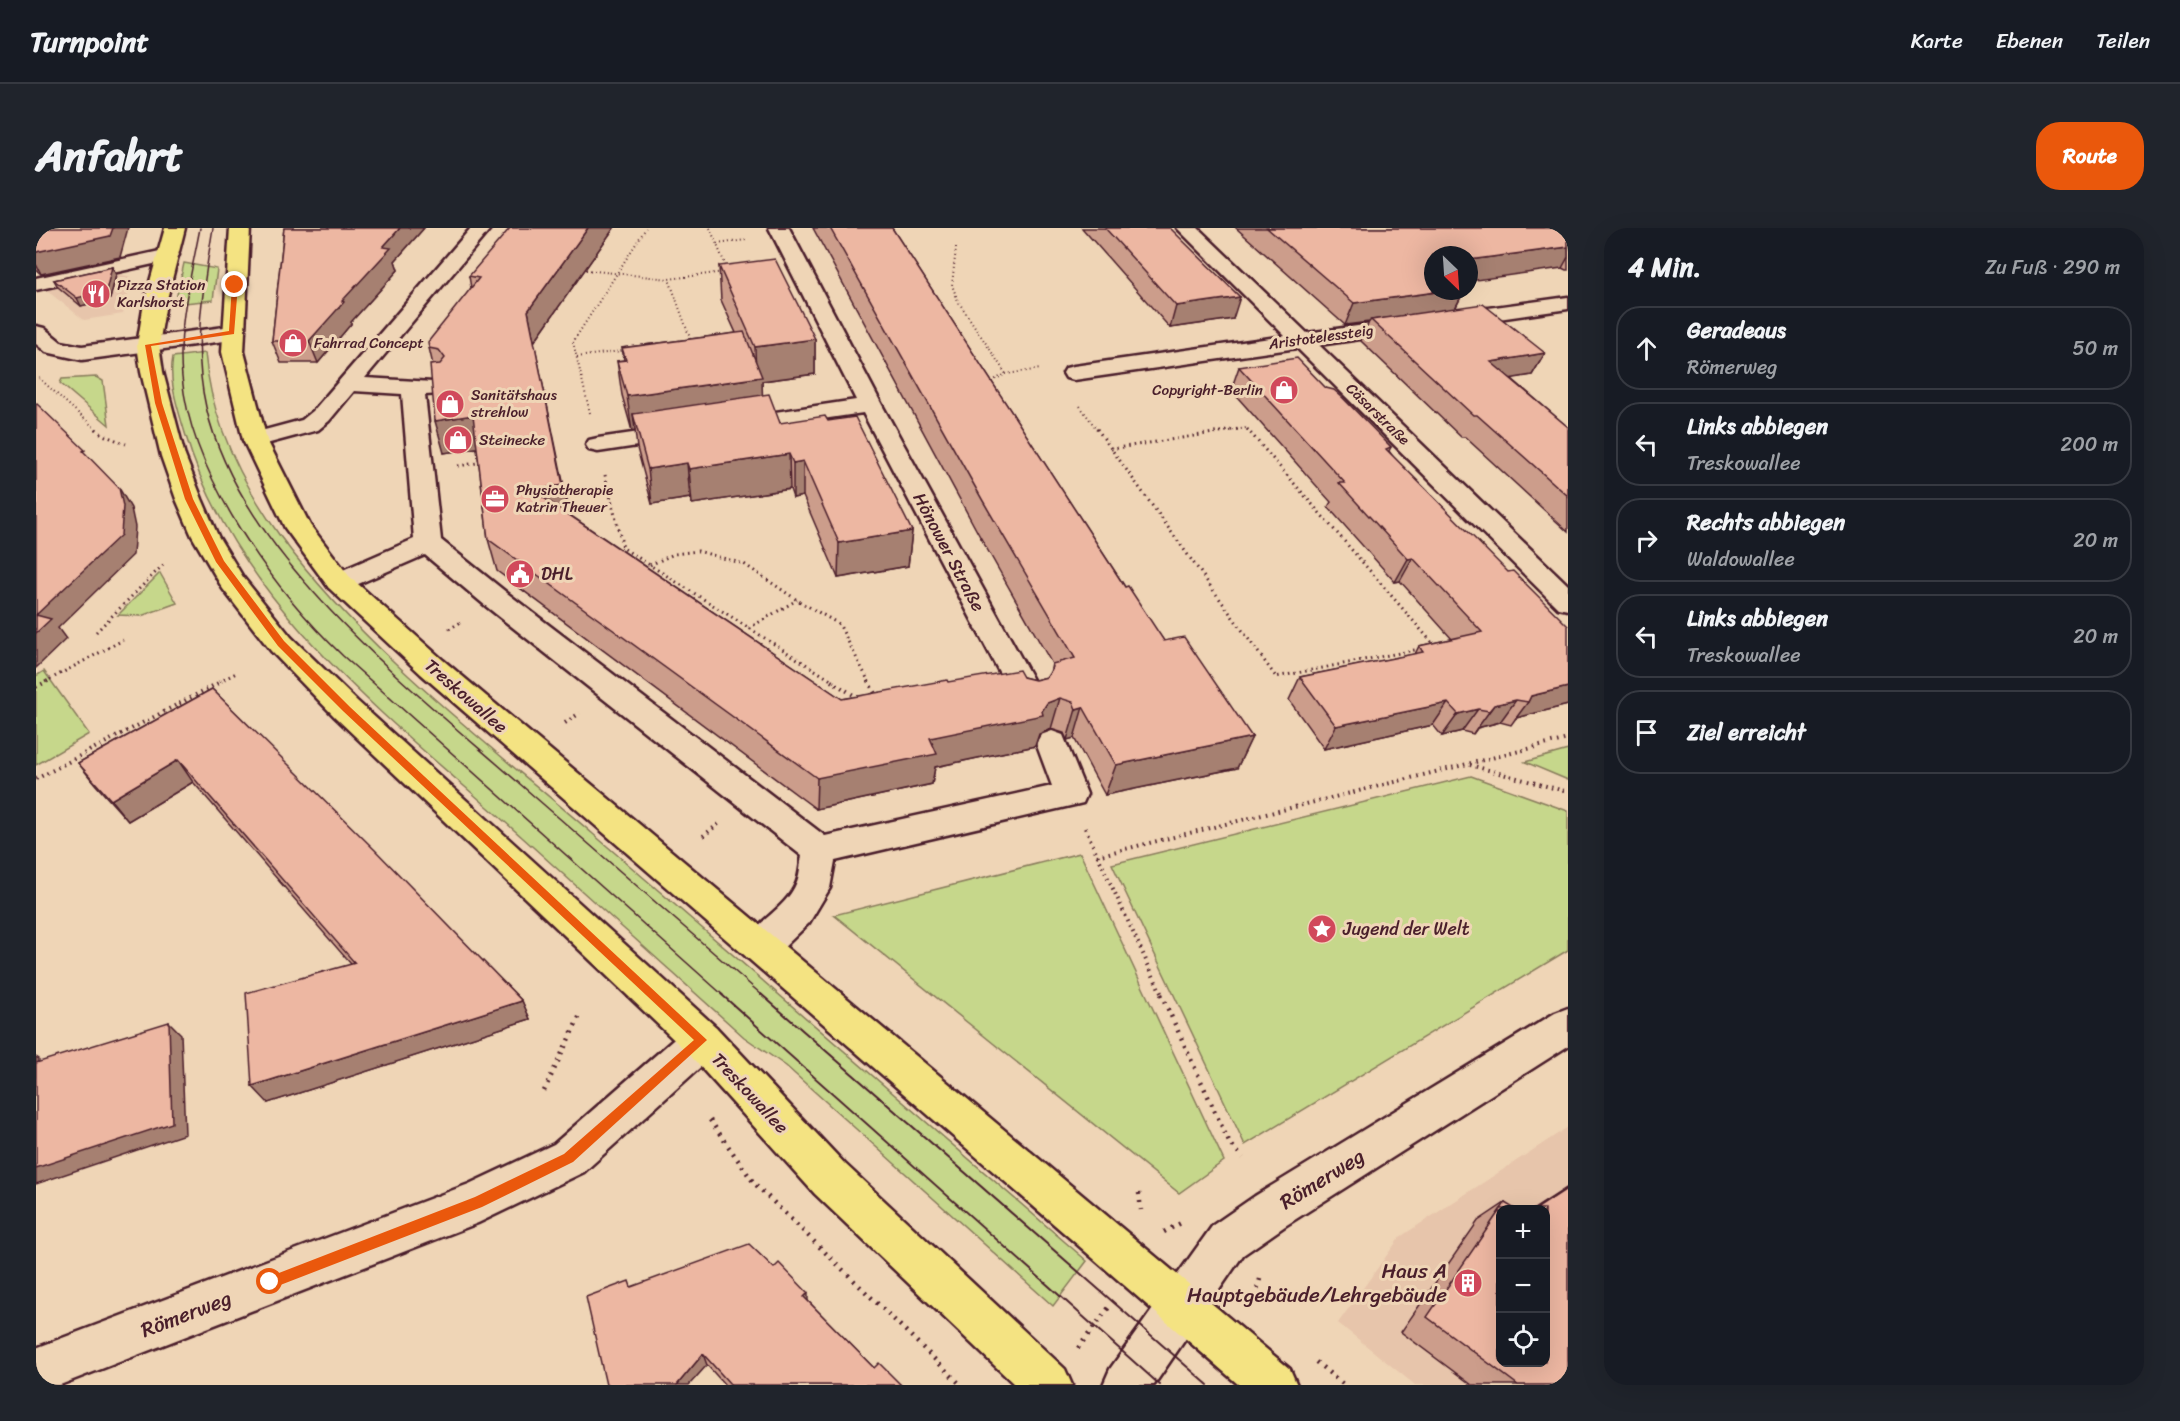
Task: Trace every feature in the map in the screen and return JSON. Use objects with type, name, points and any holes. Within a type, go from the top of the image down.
[{"type":"main road","name":"Treskowallee","points":[[175,228],[155,303],[148,345],[159,403],[173,456],[201,527],[233,583],[281,644],[355,717],[702,1040],[830,1179],[1049,1385]]},
{"type":"main road","name":"Treskowallee","points":[[240,228],[232,333],[233,352],[255,440],[298,528],[339,582],[441,675],[1274,1385]]},
{"type":"street","points":[[255,440],[310,425],[348,384],[481,228]]},
{"type":"street","name":"Hönower Straße","points":[[779,228],[870,405],[1028,698]]},
{"type":"street","name":"Cäsarstraße","points":[[1187,228],[1568,601]]},
{"type":"street","points":[[36,284],[169,255]]},
{"type":"street","name":"Aristotelessteig","points":[[1074,374],[1568,303]]},
{"type":"street","points":[[36,333],[54,347],[82,353],[232,333]]},
{"type":"street","points":[[348,384],[426,389],[428,543],[497,600],[820,851]]},
{"type":"street","points":[[598,445],[870,405]]},
{"type":"street","points":[[339,582],[428,543]]},
{"type":"street","points":[[820,851],[1071,795],[1052,743]]},
{"type":"street","points":[[760,947],[796,912],[813,888],[820,851]]},
{"type":"street","name":"Römerweg","points":[[1126,1385],[1228,1240],[1270,1211],[1568,1025]]},
{"type":"street","name":"Römerweg","points":[[36,1371],[478,1202],[569,1158],[702,1040]]},
{"type":"path","points":[[646,228],[573,342],[623,548],[867,703]]},
{"type":"path","points":[[586,270],[669,279],[729,272],[710,228]]},
{"type":"path","points":[[717,244],[748,240]]},
{"type":"path","points":[[956,248],[952,285],[958,301],[1006,374]]},
{"type":"path","points":[[669,279],[692,340],[680,342]]},
{"type":"path","points":[[577,357],[634,349]]},
{"type":"path","points":[[988,384],[1006,374],[1056,368],[1074,374]]},
{"type":"path","points":[[36,375],[103,435],[126,444]]},
{"type":"path","points":[[1076,401],[1276,677],[1436,646],[1246,428],[1111,449]]},
{"type":"path","points":[[649,565],[674,554],[698,551],[744,564],[797,600],[839,624],[879,700],[873,702]]},
{"type":"path","points":[[96,632],[165,563]]},
{"type":"path","points":[[749,628],[797,600]]},
{"type":"path","points":[[449,629],[464,620]]},
{"type":"path","points":[[36,687],[123,640]]},
{"type":"path","points":[[36,779],[238,672]]},
{"type":"path","points":[[565,723],[581,713]]},
{"type":"path","points":[[1242,1158],[1229,1142],[1097,856],[1568,739]]},
{"type":"path","points":[[1469,765],[1568,792]]},
{"type":"path","points":[[703,836],[720,823]]},
{"type":"path","points":[[544,1090],[581,1013]]},
{"type":"path","points":[[707,1116],[754,1183],[960,1385]]},
{"type":"path","points":[[1330,1374],[1344,1385]]},
{"type":"shaded area","points":[[118,274],[132,279],[123,314],[84,320],[46,290]]},
{"type":"shaded area","points":[[1568,1127],[1568,1385],[1415,1385],[1338,1323],[1400,1237]]},
{"type":"green space","points":[[184,263],[217,269],[213,300],[175,304]]},
{"type":"green space","points":[[205,353],[208,378],[221,426],[241,472],[280,536],[313,578],[388,656],[469,730],[593,834],[1087,1261],[1053,1306],[786,1066],[744,1037],[373,705],[325,657],[280,606],[241,553],[209,495],[185,433],[174,395],[172,376],[173,357]]},
{"type":"green space","points":[[96,377],[103,381],[109,425],[60,383],[62,379]]},
{"type":"green space","points":[[160,573],[177,603],[141,616],[118,615]]},
{"type":"green space","points":[[44,671],[89,734],[36,765],[36,676]]},
{"type":"green space","points":[[1568,750],[1568,780],[1525,762]]},
{"type":"green space","points":[[1471,776],[1568,811],[1568,950],[1245,1145],[1112,864]]},
{"type":"green space","points":[[1080,853],[1224,1161],[1179,1193],[834,915]]},
{"type":"building","points":[[36,228],[113,228],[110,236],[36,252]]},
{"type":"building","points":[[284,228],[400,228],[383,247],[391,248],[309,341],[272,341]]},
{"type":"building","points":[[510,228],[588,228],[528,311],[563,485],[532,490],[842,699],[1019,670],[1023,677],[1035,680],[1047,677],[1053,667],[1052,664],[1075,658],[983,501],[830,228],[892,228],[1125,587],[1128,586],[1164,641],[1184,637],[1252,737],[1116,765],[1083,707],[1076,709],[1073,702],[1060,698],[1047,703],[1042,711],[1043,715],[930,738],[937,754],[817,778],[488,539],[473,415],[435,421],[430,365],[440,364],[445,358],[439,350],[429,348],[428,342],[479,278],[469,276]]},
{"type":"building","points":[[1105,228],[1170,228],[1240,297],[1176,306]]},
{"type":"building","points":[[1267,228],[1568,228],[1568,247],[1478,259],[1478,246],[1424,246],[1424,294],[1354,303]]},
{"type":"building","points":[[775,259],[815,339],[755,347],[719,266]]},
{"type":"building","points":[[112,267],[106,291],[77,298],[54,280]]},
{"type":"building","points":[[1483,304],[1545,353],[1491,362],[1568,427],[1568,496],[1477,415],[1473,415],[1371,320]]},
{"type":"building","points":[[744,332],[762,377],[627,396],[617,361],[626,360],[622,348]]},
{"type":"building","points":[[1297,358],[1326,388],[1334,390],[1343,398],[1391,447],[1386,449],[1508,572],[1513,571],[1568,626],[1568,687],[1531,696],[1528,702],[1516,700],[1494,705],[1489,711],[1478,709],[1458,714],[1448,703],[1336,726],[1300,677],[1423,652],[1419,646],[1482,632],[1413,558],[1408,559],[1339,483],[1345,483],[1239,367]]},
{"type":"building","points":[[769,394],[780,423],[825,416],[828,421],[855,417],[912,531],[839,543],[803,461],[793,463],[789,454],[689,469],[687,463],[648,469],[633,414]]},
{"type":"building","points":[[36,403],[85,450],[83,451],[119,488],[123,506],[121,535],[36,615]]},
{"type":"building","points":[[36,615],[51,619],[36,633]]},
{"type":"building","points":[[212,689],[375,850],[522,1001],[252,1086],[246,993],[355,963],[178,760],[111,800],[78,763]]},
{"type":"building","points":[[169,1022],[172,1123],[36,1168],[36,1063]]},
{"type":"building","name":"Haus A Hauptgebäude/Lehrgebäude","points":[[1568,1188],[1568,1385],[1518,1385],[1427,1317],[1496,1216],[1496,1367],[1550,1367],[1550,1205],[1542,1205]]},
{"type":"building","points":[[749,1244],[774,1268],[779,1263],[808,1293],[804,1297],[874,1368],[879,1363],[901,1385],[731,1385],[703,1354],[677,1385],[606,1385],[586,1297],[629,1281],[631,1287]]},
{"type":"tram line","points":[[200,228],[181,340],[182,377],[189,415],[201,453],[218,491],[264,564],[316,629],[343,656],[723,995]]},
{"type":"tram line","points":[[213,228],[200,318],[202,384],[206,407],[225,462],[254,515],[291,566],[381,661],[762,995]]},
{"type":"tram line","points":[[721,994],[1160,1385]]},
{"type":"tram line","points":[[761,994],[1208,1385]]},
{"type":"place","name":"Pizza Station Karlshorst","points":[[96,294]]},
{"type":"place","name":"Fahrrad Concept","points":[[293,343]]},
{"type":"place","name":"Copyright-Berlin","points":[[1284,390]]},
{"type":"place","name":"Sanitätshaus strehlow","points":[[450,404]]},
{"type":"place","name":"Steinecke","points":[[458,440]]},
{"type":"place","name":"Physiotherapie Katrin Theuer","points":[[495,499]]},
{"type":"place","name":"DHL","points":[[520,574]]},
{"type":"place","name":"Jugend der Welt","points":[[1322,929]]},
{"type":"place","name":"Haus A Hauptgebäude/Lehrgebäude","points":[[1468,1283]]},
{"type":"route","points":[[235,285],[232,333],[148,345],[152,372],[173,456],[205,536],[220,562],[233,583],[281,644],[346,709],[702,1040],[569,1158],[478,1202],[270,1282]]}]
